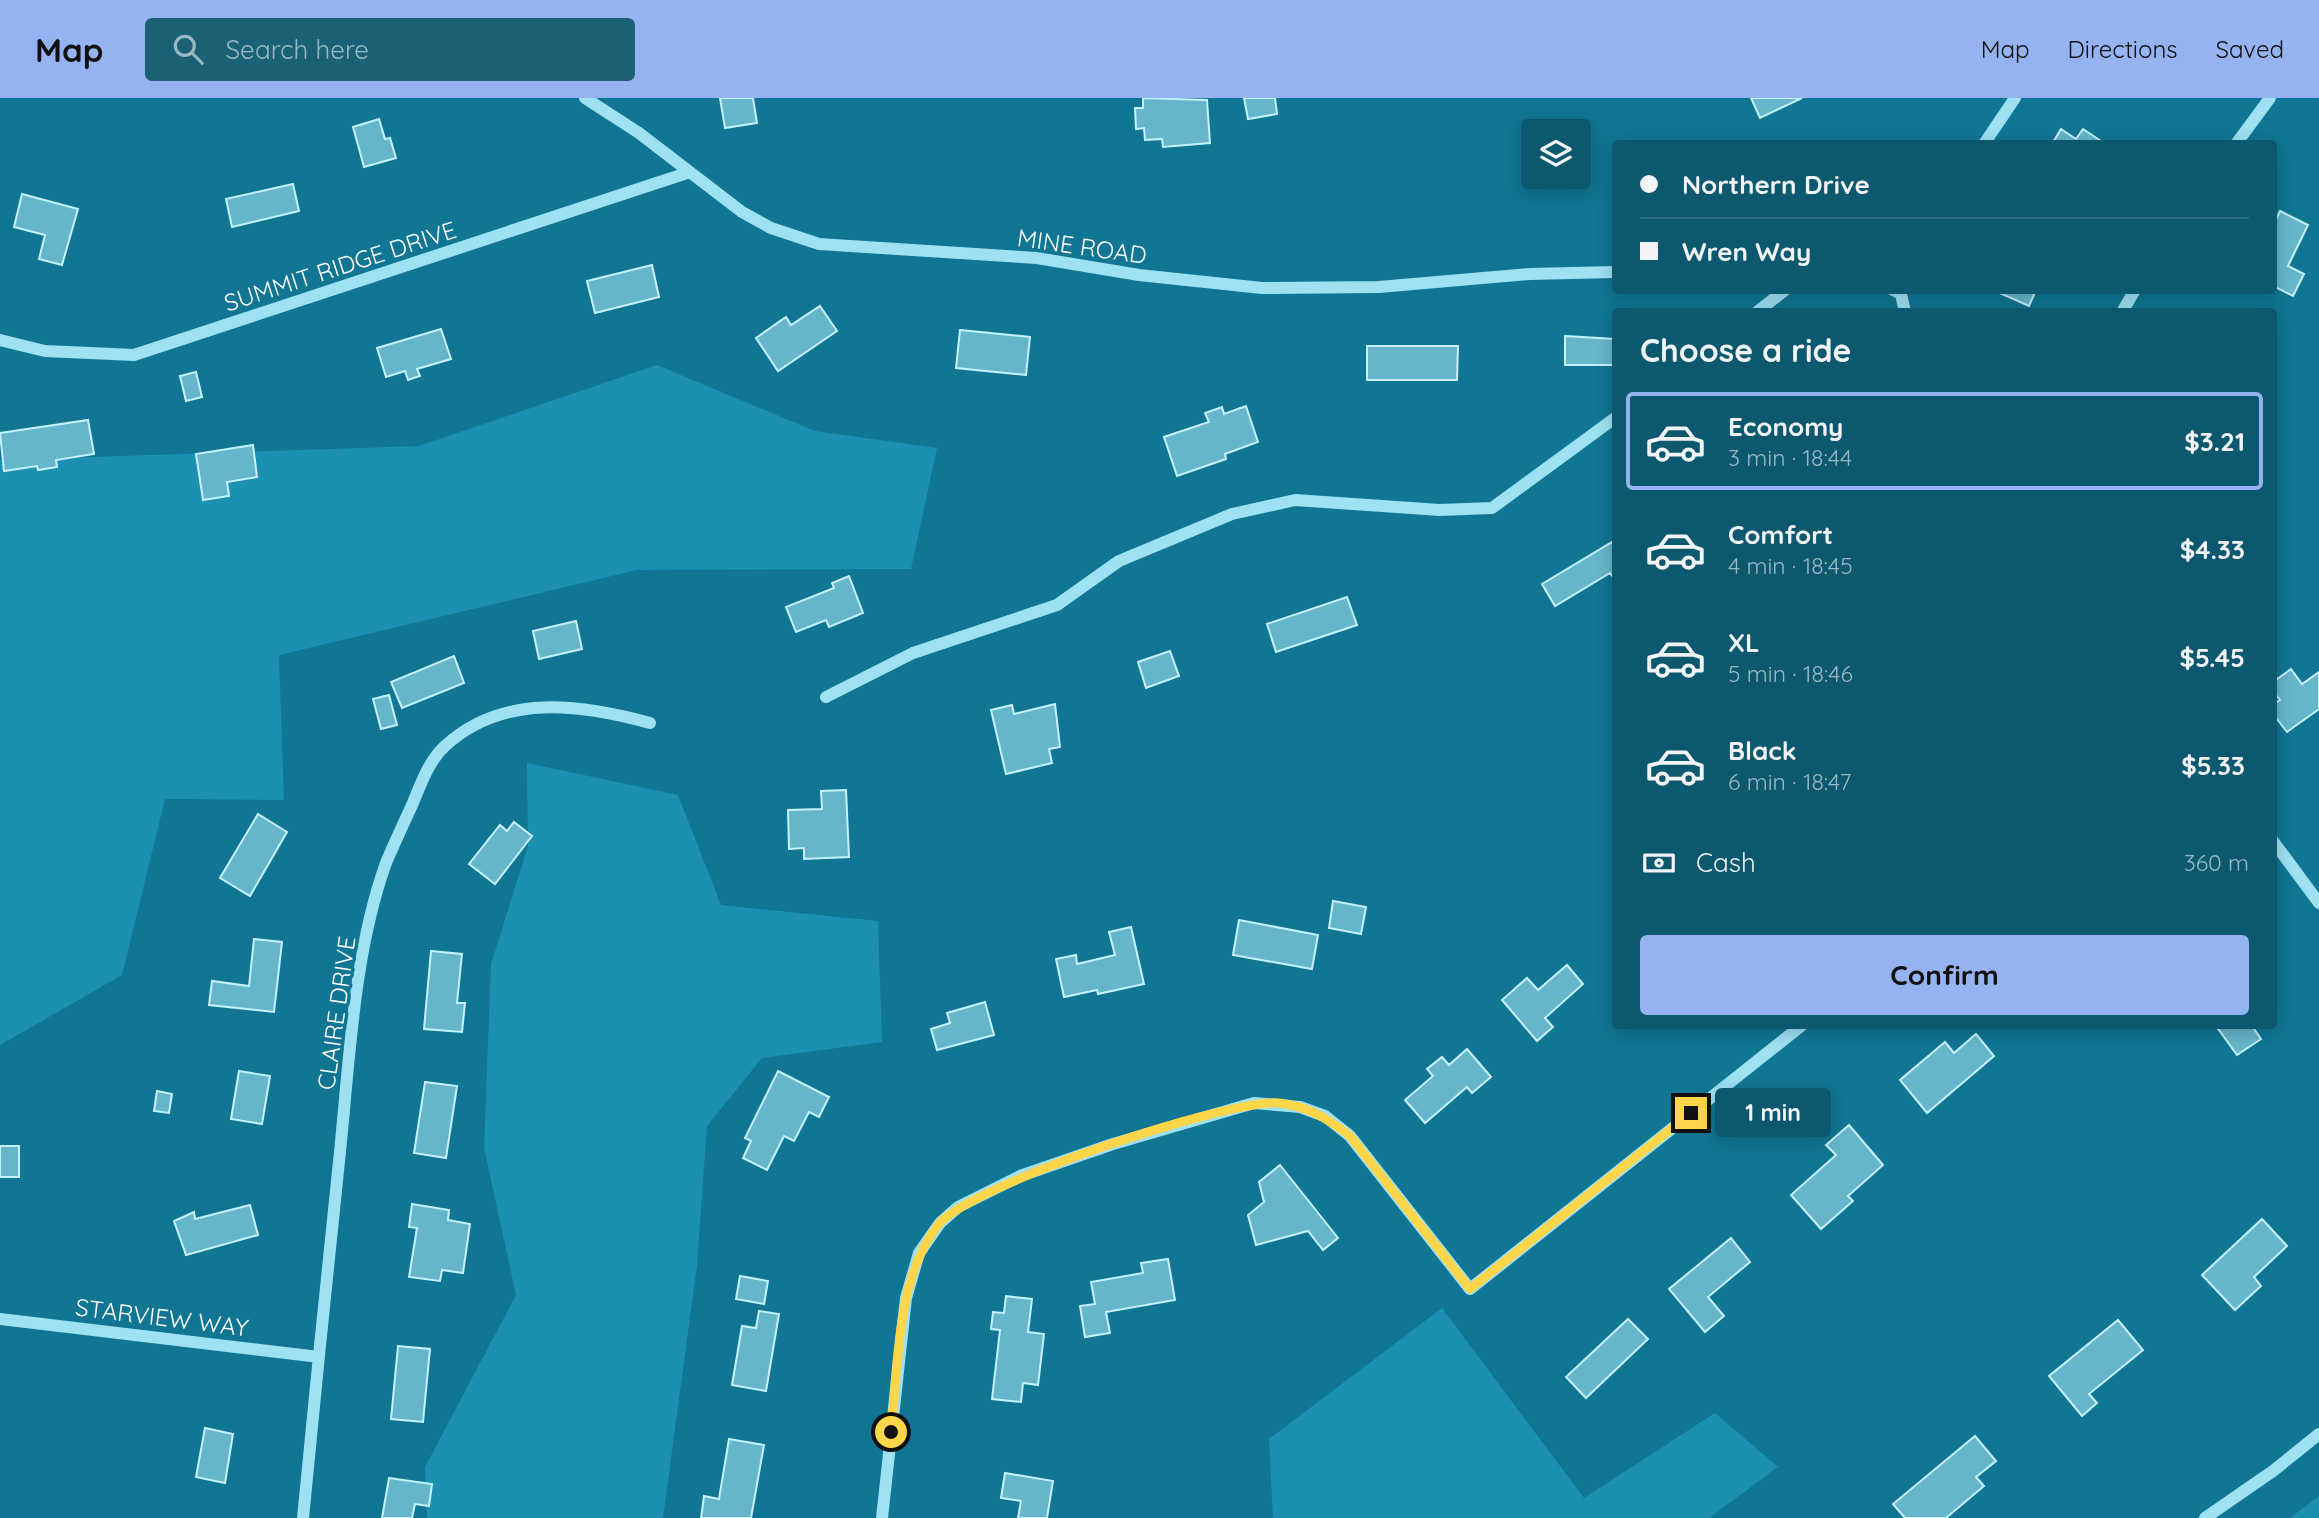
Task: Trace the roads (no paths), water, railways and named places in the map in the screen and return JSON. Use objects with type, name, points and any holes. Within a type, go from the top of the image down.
[{"type":"street","name":"MINE ROAD","points":[[585,98],[639,133],[687,173],[742,212],[771,228],[820,244],[1037,258],[1139,275],[1262,288],[1378,287],[1530,274],[1612,272]]},
{"type":"street","points":[[1987,140],[2015,98]]},
{"type":"street","points":[[2239,140],[2270,98]]},
{"type":"street","name":"SUMMIT RIDGE DRIVE","points":[[0,340],[45,351],[134,355],[687,173]]},
{"type":"street","points":[[1762,308],[1780,294]]},
{"type":"street","points":[[826,697],[913,653],[1057,605],[1119,561],[1232,514],[1294,500],[1440,510],[1492,508],[1612,420]]},
{"type":"street","name":"CLAIRE DRIVE","points":[[303,1518],[352,1043],[367,935],[386,865],[425,776],[442,748],[471,725],[493,715],[568,706],[605,711],[650,723]]},
{"type":"street","points":[[2277,846],[2319,904]]},
{"type":"street","points":[[882,1518],[906,1298],[919,1253],[940,1223],[958,1207],[1020,1176],[1113,1144],[1254,1103],[1300,1107],[1325,1116],[1350,1136],[1470,1289],[1797,1029]]},
{"type":"street","name":"STARVIEW WAY","points":[[0,1319],[318,1357]]},
{"type":"street","points":[[2205,1518],[2276,1469],[2319,1434]]}]
